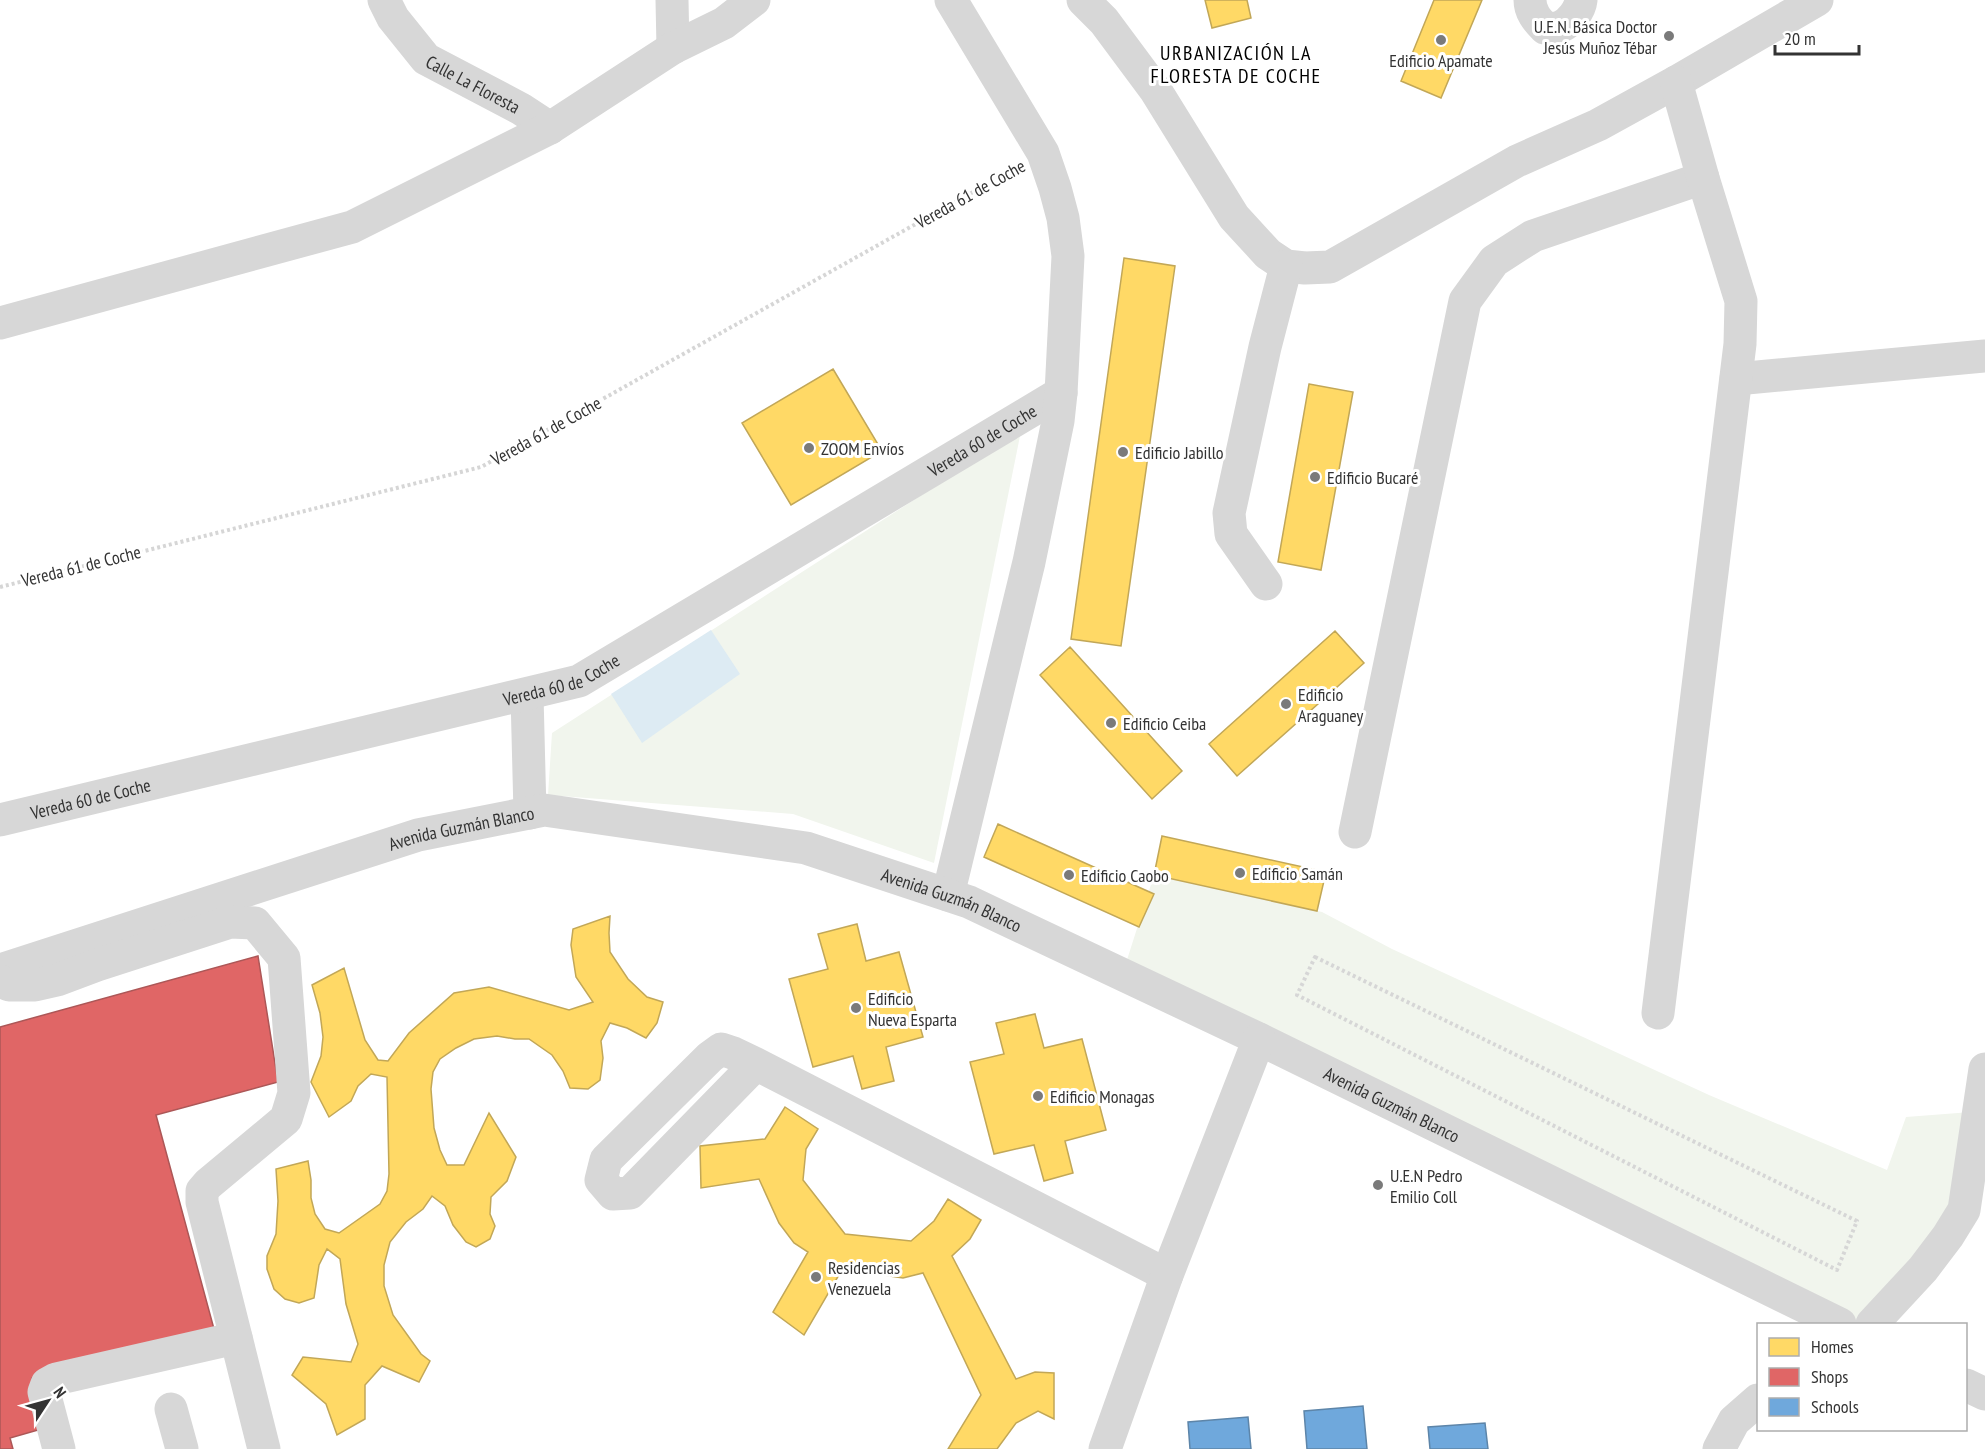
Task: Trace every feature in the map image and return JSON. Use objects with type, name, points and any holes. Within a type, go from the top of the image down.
[{"type":"street","name":"Calle La Floresta","points":[[384,0],[393,18],[426,59],[521,109],[550,128]]},
{"type":"street","points":[[672,0],[673,48]]},
{"type":"street","points":[[0,323],[352,227],[550,128],[673,48],[724,23],[754,0]]},
{"type":"street","points":[[948,895],[1029,562],[1058,421],[1068,256],[1056,188],[1043,153],[951,0]]},
{"type":"street","points":[[1083,0],[1104,21],[1156,91],[1234,217],[1268,254],[1286,266],[1305,268],[1330,267],[1517,161],[1598,125],[1817,0]]},
{"type":"street","points":[[1530,0],[1529,4],[1536,19],[1545,28],[1561,27],[1575,15],[1581,5],[1581,0]]},
{"type":"street","points":[[1658,1013],[1736,379],[1742,301],[1703,178],[1676,82]]},
{"type":"street","points":[[1355,832],[1465,301],[1494,261],[1533,236],[1703,178]]},
{"type":"street","points":[[1266,584],[1231,534],[1229,513],[1265,347],[1286,266]]},
{"type":"street","points":[[1736,379],[1985,356]]},
{"type":"street","name":"Vereda 60 de Coche","points":[[0,820],[579,681],[1061,393]]},
{"type":"street","points":[[526,695],[530,813]]},
{"type":"street","name":"Avenida Guzmán Blanco","points":[[0,970],[418,836],[544,810],[806,848],[969,902],[1259,1039],[1838,1323]]},
{"type":"street","points":[[0,981],[9,985],[26,985],[57,980],[230,922],[255,923],[284,958],[294,1093],[286,1119],[202,1191],[202,1202],[264,1449]]},
{"type":"street","points":[[1105,1449],[1167,1275],[1259,1039]]},
{"type":"street","points":[[756,1064],[630,1193],[613,1194],[601,1180],[606,1160],[710,1056],[721,1049],[756,1064],[1167,1275]]},
{"type":"street","points":[[1873,1323],[1923,1269],[1964,1210],[1985,1069]]},
{"type":"street","points":[[59,1449],[44,1392],[47,1384],[56,1379],[236,1338]]},
{"type":"street","points":[[1967,1386],[1985,1394]]},
{"type":"street","points":[[1719,1449],[1734,1421],[1757,1401]]},
{"type":"street","points":[[171,1409],[182,1449]]},
{"type":"path","name":"Vereda 61 de Coche","points":[[0,586],[481,467],[1043,153]]},
{"type":"path","points":[[1315,957],[1857,1221],[1837,1270],[1297,996],[1315,957]]},
{"type":"shaded area","points":[[1021,431],[934,863],[793,814],[548,795],[552,733]]},
{"type":"shaded area","points":[[711,630],[740,674],[642,743],[611,694]]},
{"type":"shaded area","points":[[1154,875],[1322,912],[1392,949],[1709,1095],[1887,1170],[1906,1117],[1971,1112],[1953,1215],[1857,1323],[1854,1323],[1126,963]]},
{"type":"building: Homes","points":[[1205,0],[1247,0],[1251,18],[1212,28]]},
{"type":"building: Homes","name":"Edificio Apamate","points":[[1434,0],[1482,0],[1441,98],[1401,81]]},
{"type":"building: Homes","name":"Edificio Jabillo","points":[[1124,258],[1175,266],[1121,646],[1071,639]]},
{"type":"building: Homes","points":[[833,369],[882,451],[791,505],[742,423]]},
{"type":"building: Homes","name":"Edificio Bucaré","points":[[1309,384],[1353,392],[1321,570],[1278,562]]},
{"type":"building: Homes","name":"Edificio Araguaney","points":[[1335,631],[1364,663],[1237,776],[1209,744]]},
{"type":"building: Homes","name":"Edificio Ceiba","points":[[1070,647],[1182,771],[1152,799],[1040,675]]},
{"type":"building: Homes","name":"Edificio Caobo","points":[[998,824],[1154,894],[1139,927],[984,857]]},
{"type":"building: Homes","name":"Edificio Samán","points":[[1162,836],[1326,872],[1317,911],[1154,875]]},
{"type":"building: Homes","points":[[610,916],[610,952],[628,979],[647,997],[663,1002],[657,1023],[646,1038],[627,1028],[610,1023],[601,1041],[603,1058],[600,1080],[588,1089],[570,1088],[563,1071],[552,1055],[529,1039],[497,1036],[474,1039],[440,1059],[433,1072],[431,1089],[434,1128],[447,1165],[464,1165],[489,1113],[516,1157],[507,1181],[491,1197],[490,1214],[495,1226],[490,1239],[476,1247],[466,1242],[453,1225],[445,1206],[432,1196],[423,1209],[406,1222],[390,1242],[384,1265],[384,1286],[393,1315],[421,1354],[430,1361],[419,1382],[382,1366],[365,1385],[365,1419],[337,1435],[326,1404],[292,1375],[303,1357],[351,1362],[358,1344],[346,1304],[340,1259],[327,1249],[319,1265],[314,1298],[299,1303],[285,1299],[274,1289],[267,1269],[267,1256],[276,1234],[278,1201],[276,1169],[308,1161],[311,1198],[315,1214],[325,1229],[339,1233],[380,1204],[387,1191],[389,1174],[387,1077],[371,1074],[358,1086],[351,1101],[329,1117],[311,1082],[321,1056],[323,1037],[320,1013],[312,985],[344,968],[365,1040],[378,1060],[388,1061],[409,1033],[454,993],[489,987],[569,1010],[593,1002],[576,977],[571,945],[573,929]]},
{"type":"building: Homes","name":"Edificio Nueva Esparta","points":[[857,924],[866,961],[899,952],[923,1037],[886,1047],[894,1081],[862,1089],[853,1056],[813,1067],[789,979],[828,969],[818,934]]},
{"type":"building: Homes","name":"Edificio Monagas","points":[[1035,1014],[1044,1048],[1082,1039],[1106,1130],[1065,1141],[1073,1173],[1044,1181],[1034,1145],[994,1154],[970,1062],[1004,1054],[996,1023]]},
{"type":"building: Homes","name":"Residencias Venezuela","points":[[785,1107],[818,1129],[806,1149],[803,1180],[845,1234],[911,1241],[934,1221],[948,1199],[981,1220],[970,1239],[952,1256],[1016,1379],[1035,1372],[1054,1373],[1054,1419],[1038,1411],[1016,1423],[997,1449],[948,1449],[981,1395],[923,1273],[903,1278],[840,1273],[804,1335],[773,1312],[808,1252],[794,1243],[779,1223],[759,1179],[701,1188],[700,1146],[765,1139]]},
{"type":"building: Shops","points":[[258,956],[278,1082],[156,1115],[214,1329],[32,1378],[45,1428],[10,1438],[13,1449],[0,1449],[0,1027]]},
{"type":"building: Schools","points":[[1363,1406],[1367,1449],[1307,1449],[1304,1411]]},
{"type":"building: Schools","points":[[1248,1417],[1251,1449],[1190,1449],[1188,1422]]},
{"type":"building: Schools","points":[[1485,1423],[1488,1449],[1430,1449],[1428,1427]]},
{"type":"place","name":"U.E.N. Básica Doctor Jesús Muñoz Tébar","points":[[1669,36]]},
{"type":"place","name":"Edificio Apamate","points":[[1441,40]]},
{"type":"place","name":"ZOOM Envíos","points":[[809,448]]},
{"type":"place","name":"Edificio Jabillo","points":[[1123,452]]},
{"type":"place","name":"Edificio Bucaré","points":[[1315,477]]},
{"type":"place","name":"Edificio Araguaney","points":[[1286,704]]},
{"type":"place","name":"Edificio Ceiba","points":[[1111,723]]},
{"type":"place","name":"Edificio Samán","points":[[1240,873]]},
{"type":"place","name":"Edificio Caobo","points":[[1069,875]]},
{"type":"place","name":"Edificio Nueva Esparta","points":[[856,1008]]},
{"type":"place","name":"Edificio Monagas","points":[[1038,1096]]},
{"type":"place","name":"U.E.N Pedro Emilio Coll","points":[[1378,1185]]},
{"type":"place","name":"Residencias Venezuela","points":[[816,1277]]},
{"type":"district","name":"URBANIZACIÓN LA FLORESTA DE COCHE","points":[[1236,64]]}]
